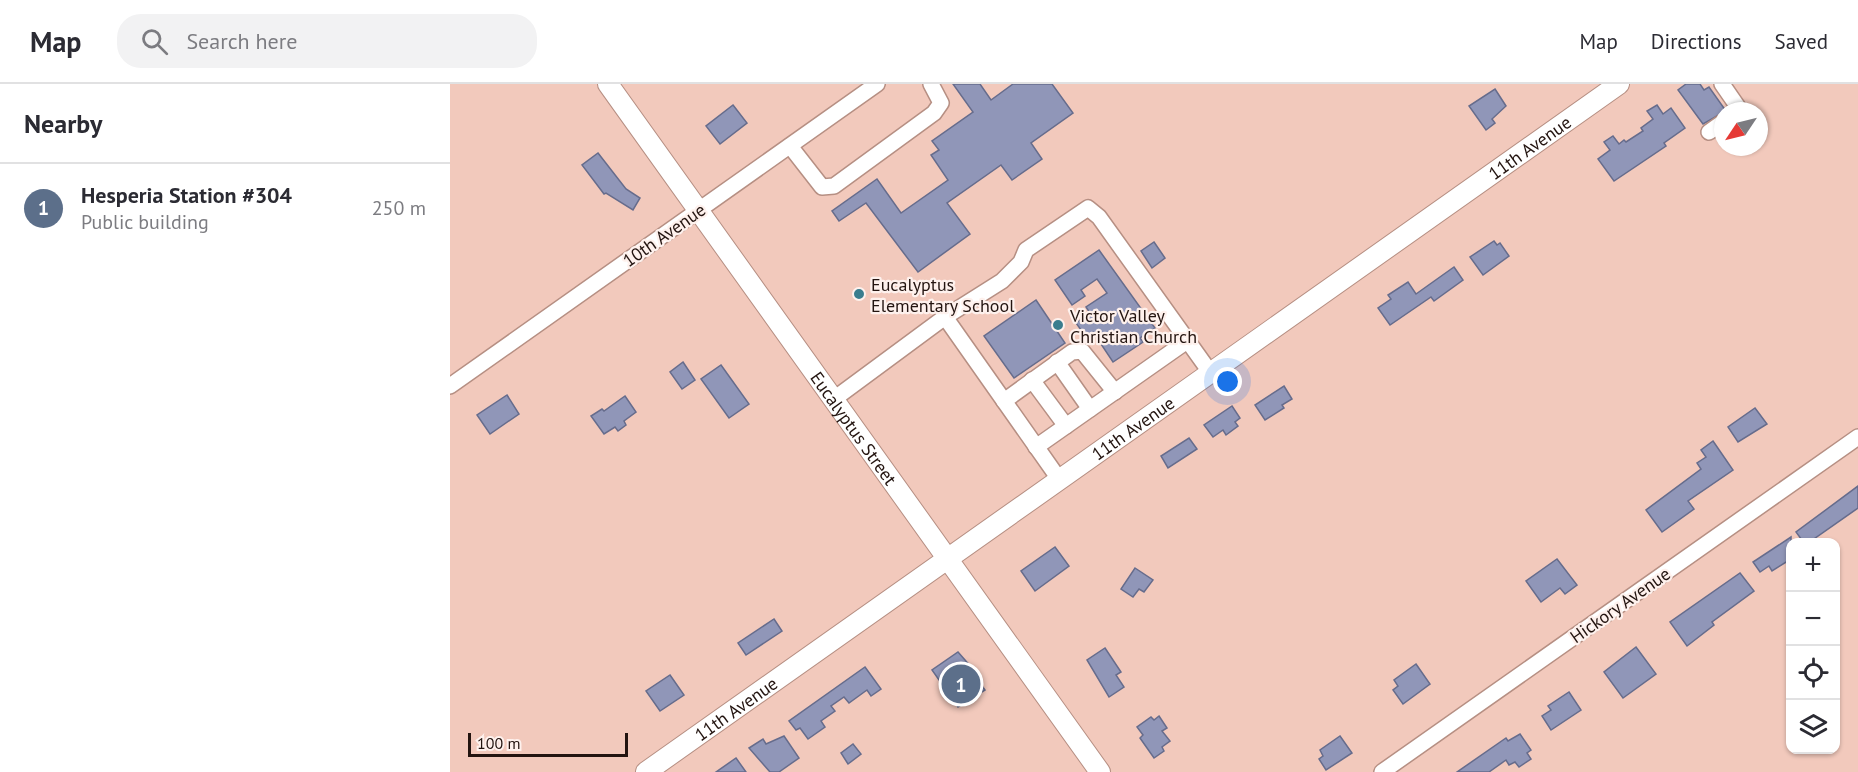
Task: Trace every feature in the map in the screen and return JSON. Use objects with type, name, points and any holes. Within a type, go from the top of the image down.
[{"type":"main road","name":"Eucalyptus Street","points":[[608,84],[1100,772]]},
{"type":"main road","name":"11th Avenue","points":[[646,772],[1619,84]]},
{"type":"street","name":"10th Avenue","points":[[450,386],[877,84]]},
{"type":"street","points":[[790,146],[822,187],[834,186],[934,113],[942,102],[931,84]]},
{"type":"street","points":[[1722,84],[1734,102]]},
{"type":"street","points":[[1708,132],[1714,128]]},
{"type":"street","points":[[834,399],[945,317],[1002,281],[1021,262],[1026,250],[1088,208],[1099,217],[1210,372]]},
{"type":"street","points":[[945,317],[1059,479]]},
{"type":"street","points":[[1036,447],[1187,341]]},
{"type":"street","points":[[1004,401],[1072,352],[1082,351],[1115,392]]},
{"type":"street","points":[[1057,362],[1090,409]]},
{"type":"street","points":[[1032,380],[1066,426]]},
{"type":"street","name":"Hickory Avenue","points":[[1382,772],[1858,437]]},
{"type":"building","points":[[953,84],[980,84],[991,100],[1013,84],[1052,84],[1073,113],[1031,143],[1042,159],[1012,180],[1001,165],[947,203],[970,234],[918,272],[866,203],[839,221],[832,211],[877,179],[901,213],[948,180],[931,155],[939,150],[932,141],[973,112]]},
{"type":"building","points":[[1686,84],[1700,84],[1704,90],[1709,87],[1720,102],[1714,102],[1714,118],[1703,124],[1678,90]]},
{"type":"building","points":[[1495,89],[1506,106],[1492,119],[1495,123],[1486,130],[1469,106]]},
{"type":"building","points":[[733,105],[747,123],[720,144],[706,126]]},
{"type":"building","points":[[1657,105],[1663,114],[1671,108],[1685,128],[1664,143],[1666,146],[1614,181],[1598,159],[1610,150],[1604,142],[1613,136],[1619,144],[1643,131],[1641,128],[1653,119],[1647,111]]},
{"type":"building","points":[[598,153],[626,189],[640,198],[633,210],[606,193],[604,194],[582,165]]},
{"type":"building","points":[[1494,241],[1497,245],[1500,243],[1509,256],[1483,275],[1470,257]]},
{"type":"building","points":[[1154,242],[1165,258],[1152,268],[1141,251]]},
{"type":"building","points":[[1099,250],[1155,328],[1140,338],[1143,342],[1113,362],[1093,332],[1086,337],[1076,323],[1090,313],[1086,307],[1107,293],[1097,279],[1081,290],[1085,296],[1072,305],[1055,280]]},
{"type":"building","points":[[1454,267],[1463,280],[1434,301],[1431,297],[1390,325],[1378,308],[1391,299],[1388,295],[1408,282],[1416,294]]},
{"type":"building","points":[[1036,300],[1065,343],[1014,378],[984,336]]},
{"type":"building","points":[[683,362],[695,380],[682,389],[670,372]]},
{"type":"building","points":[[721,365],[749,404],[729,418],[701,379]]},
{"type":"building","points":[[1284,386],[1292,399],[1282,405],[1284,408],[1265,420],[1255,405]]},
{"type":"building","points":[[507,395],[519,414],[490,434],[477,415]]},
{"type":"building","points":[[625,396],[636,412],[624,421],[626,425],[618,431],[615,427],[604,434],[591,416],[602,409],[604,411]]},
{"type":"building","points":[[1232,406],[1240,418],[1235,422],[1238,426],[1226,435],[1223,430],[1213,437],[1204,425]]},
{"type":"building","points":[[1755,408],[1767,424],[1738,442],[1728,427]]},
{"type":"building","points":[[1189,438],[1197,449],[1168,468],[1161,456]]},
{"type":"building","points":[[1713,441],[1733,470],[1688,501],[1694,509],[1662,532],[1646,510],[1701,469],[1697,463],[1706,457],[1701,450]]},
{"type":"building","points":[[1858,486],[1858,508],[1815,538],[1800,538],[1796,532]]},
{"type":"building","points":[[1786,540],[1786,562],[1772,571],[1769,566],[1760,572],[1753,562]]},
{"type":"building","points":[[1055,547],[1069,566],[1035,591],[1021,571]]},
{"type":"building","points":[[1557,559],[1577,585],[1565,594],[1560,588],[1541,602],[1526,581]]},
{"type":"building","points":[[1135,568],[1153,580],[1144,592],[1139,589],[1133,597],[1121,589]]},
{"type":"building","points":[[1740,573],[1754,591],[1712,622],[1714,625],[1687,646],[1670,622]]},
{"type":"building","points":[[774,619],[782,631],[746,655],[738,643]]},
{"type":"building","points":[[1636,647],[1656,674],[1623,698],[1604,672]]},
{"type":"building","points":[[1105,648],[1121,672],[1116,675],[1124,687],[1109,697],[1087,660]]},
{"type":"building","points":[[958,652],[980,677],[977,679],[985,690],[958,707],[932,670]]},
{"type":"building","points":[[1416,664],[1430,684],[1403,704],[1393,690],[1398,686],[1394,680]]},
{"type":"building","points":[[865,667],[881,689],[871,696],[867,690],[849,703],[844,697],[831,706],[835,711],[821,721],[825,727],[808,739],[800,728],[796,730],[789,721]]},
{"type":"building","points":[[670,675],[684,695],[660,711],[646,691]]},
{"type":"building","points":[[1569,692],[1581,710],[1551,730],[1542,716],[1551,710],[1548,706]]},
{"type":"building","points":[[1159,716],[1167,728],[1162,731],[1170,741],[1162,747],[1164,751],[1154,758],[1140,738],[1143,735],[1137,727],[1151,717],[1154,720]]},
{"type":"building","points":[[1520,734],[1531,750],[1527,753],[1531,759],[1519,767],[1515,762],[1509,765],[1506,760],[1489,772],[1457,772],[1506,738],[1508,741]]},
{"type":"building","points":[[784,736],[799,758],[779,772],[770,772],[749,748],[763,739],[766,744]]},
{"type":"building","points":[[1340,736],[1352,753],[1326,770],[1319,759],[1323,756],[1320,750]]},
{"type":"building","points":[[853,744],[861,754],[848,764],[841,753]]},
{"type":"building","points":[[736,758],[746,772],[716,772]]},
{"type":"place","name":"Eucalyptus Elementary School","points":[[859,294]]},
{"type":"place","name":"Victor Valley Christian Church","points":[[1058,325]]},
{"type":"place","name":"Hesperia Station #304","points":[[961,684]]}]
